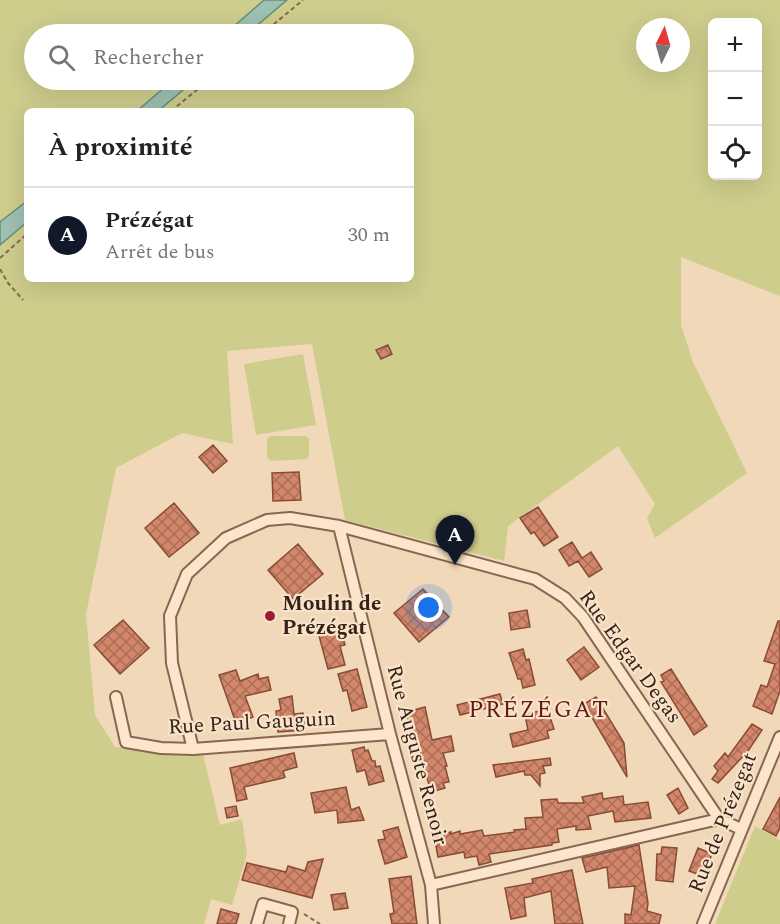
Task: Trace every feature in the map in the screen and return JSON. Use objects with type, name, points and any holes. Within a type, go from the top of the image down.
[{"type":"street","name":"Rue Edgar Degas","points":[[193,749],[172,663],[170,616],[187,574],[226,538],[267,519],[290,518],[339,526],[535,579],[565,598],[583,617],[719,819]]},
{"type":"street","name":"Rue Auguste Renoir","points":[[339,526],[390,734],[431,885],[434,924]]},
{"type":"street","name":"Rue Paul Gauguin","points":[[116,697],[126,742],[161,748],[193,749],[390,734]]},
{"type":"street","name":"Rue de Prézegat","points":[[703,924],[780,738]]},
{"type":"street","points":[[431,885],[719,819],[741,829]]},
{"type":"street","points":[[257,924],[263,904],[292,912],[289,924]]},
{"type":"path","points":[[274,24],[303,0]]},
{"type":"path","points":[[175,108],[196,90]]},
{"type":"path","points":[[0,258],[24,237]]},
{"type":"path","points":[[0,269],[8,283],[23,300]]},
{"type":"path","points":[[292,912],[306,915],[320,924]]},
{"type":"shaded area","points":[[0,0],[264,0],[236,24],[24,24],[24,90],[161,90],[140,108],[24,108],[24,203],[0,222]]},
{"type":"shaded area","points":[[264,0],[287,0],[259,24],[236,24]]},
{"type":"shaded area","points":[[287,0],[780,0],[780,296],[681,257],[681,325],[693,362],[747,473],[655,538],[647,518],[655,504],[618,446],[508,526],[504,561],[345,520],[312,344],[227,351],[233,444],[182,433],[116,468],[86,614],[95,715],[115,747],[166,753],[203,754],[220,825],[242,819],[247,854],[232,905],[211,899],[204,924],[0,924],[0,245],[24,225],[24,282],[414,282],[414,108],[162,108],[183,90],[414,90],[414,24],[259,24]]},
{"type":"shaded area","points":[[161,90],[183,90],[162,108],[140,108]]},
{"type":"shaded area","points":[[24,203],[24,225],[0,245],[0,222]]},
{"type":"shaded area","points":[[303,354],[316,425],[256,435],[244,364]]},
{"type":"shaded area","points":[[270,436],[306,436],[309,439],[309,456],[307,459],[271,461],[267,457],[267,439]]},
{"type":"shaded area","points":[[755,826],[780,840],[780,924],[715,924]]},
{"type":"building","points":[[388,345],[392,354],[381,359],[376,350]]},
{"type":"building","points":[[213,445],[227,461],[213,473],[199,457]]},
{"type":"building","points":[[299,472],[301,500],[273,501],[272,473]]},
{"type":"building","points":[[174,503],[199,533],[169,557],[145,528]]},
{"type":"building","points":[[538,507],[558,537],[544,546],[534,532],[531,534],[520,518]]},
{"type":"building","points":[[572,542],[582,558],[591,552],[602,569],[589,577],[578,561],[569,566],[559,550]]},
{"type":"building","points":[[298,544],[323,574],[293,599],[268,570]]},
{"type":"building","points":[[423,589],[449,617],[419,642],[394,613]]},
{"type":"building","points":[[527,610],[530,627],[511,630],[509,613]]},
{"type":"building","points":[[123,620],[149,648],[120,674],[94,645]]},
{"type":"building","points":[[778,621],[780,621],[780,691],[772,714],[753,706],[761,685],[767,687],[775,664],[764,661]]},
{"type":"building","points":[[340,626],[345,645],[340,646],[345,665],[328,669],[318,632]]},
{"type":"building","points":[[584,647],[599,667],[581,680],[567,660]]},
{"type":"building","points":[[523,649],[526,660],[529,659],[535,685],[523,688],[509,653]]},
{"type":"building","points":[[357,669],[367,707],[352,711],[347,690],[343,691],[338,674]]},
{"type":"building","points":[[671,669],[707,726],[694,735],[661,682],[664,681],[661,675]]},
{"type":"building","points":[[236,670],[240,681],[258,674],[259,679],[268,677],[271,690],[245,696],[253,717],[236,723],[219,675]]},
{"type":"building","points":[[500,694],[503,704],[460,715],[457,705]]},
{"type":"building","points":[[292,696],[294,714],[303,713],[305,730],[278,732],[276,711],[281,710],[279,699]]},
{"type":"building","points":[[596,697],[624,743],[627,777],[584,704]]},
{"type":"building","points":[[425,707],[432,740],[451,736],[454,751],[443,753],[449,782],[443,783],[445,788],[431,792],[418,746],[414,747],[406,712]]},
{"type":"building","points":[[539,711],[541,720],[550,717],[554,729],[547,731],[549,738],[513,747],[510,734],[528,730],[525,715]]},
{"type":"building","points":[[752,724],[762,730],[748,751],[718,783],[712,779],[718,771],[714,766],[725,753],[728,757]]},
{"type":"building","points":[[364,747],[365,751],[368,750],[372,761],[375,761],[376,767],[380,766],[384,781],[369,785],[365,770],[357,772],[352,750]]},
{"type":"building","points":[[294,753],[297,767],[283,771],[285,777],[283,778],[244,787],[247,799],[237,801],[230,768]]},
{"type":"building","points":[[550,758],[551,765],[543,766],[545,773],[540,774],[540,786],[531,775],[525,775],[524,771],[496,777],[493,765]]},
{"type":"building","points":[[346,787],[351,810],[359,807],[364,820],[338,823],[337,810],[315,813],[311,793]]},
{"type":"building","points":[[678,788],[688,808],[679,814],[667,795]]},
{"type":"building","points":[[602,793],[603,799],[623,796],[624,805],[648,802],[651,818],[615,822],[613,811],[588,816],[591,829],[576,830],[576,826],[557,829],[559,842],[489,854],[491,862],[479,865],[477,856],[465,858],[464,852],[438,857],[434,835],[482,830],[484,836],[515,832],[514,830],[526,829],[525,818],[543,817],[541,800],[557,799],[558,803],[584,803],[582,797]]},
{"type":"building","points":[[780,797],[780,828],[776,836],[763,829]]},
{"type":"building","points":[[236,806],[238,816],[227,818],[225,808]]},
{"type":"building","points":[[398,827],[407,857],[385,864],[378,840],[385,839],[383,831]]},
{"type":"building","points":[[639,845],[648,903],[647,911],[661,915],[659,924],[625,924],[625,914],[631,915],[635,886],[609,888],[607,867],[586,872],[582,858]]},
{"type":"building","points":[[662,847],[677,848],[673,882],[656,880],[657,854],[661,854]]},
{"type":"building","points":[[698,848],[712,854],[703,876],[689,871]]},
{"type":"building","points":[[323,859],[312,898],[242,880],[247,863],[286,872],[288,866],[305,871],[308,862]]},
{"type":"building","points":[[572,870],[583,924],[555,924],[551,891],[524,898],[526,916],[511,919],[505,888],[533,883],[532,879]]},
{"type":"building","points":[[411,876],[417,924],[392,924],[390,914],[394,913],[389,879]]},
{"type":"building","points":[[345,893],[348,908],[334,910],[331,895]]},
{"type":"building","points":[[221,909],[239,914],[236,924],[217,924]]},
{"type":"place","name":"Prézégat","points":[[455,565]]},
{"type":"place","name":"Moulin de Prézégat","points":[[270,616]]},
{"type":"district","name":"PRÉZÉGAT","points":[[539,710]]}]
